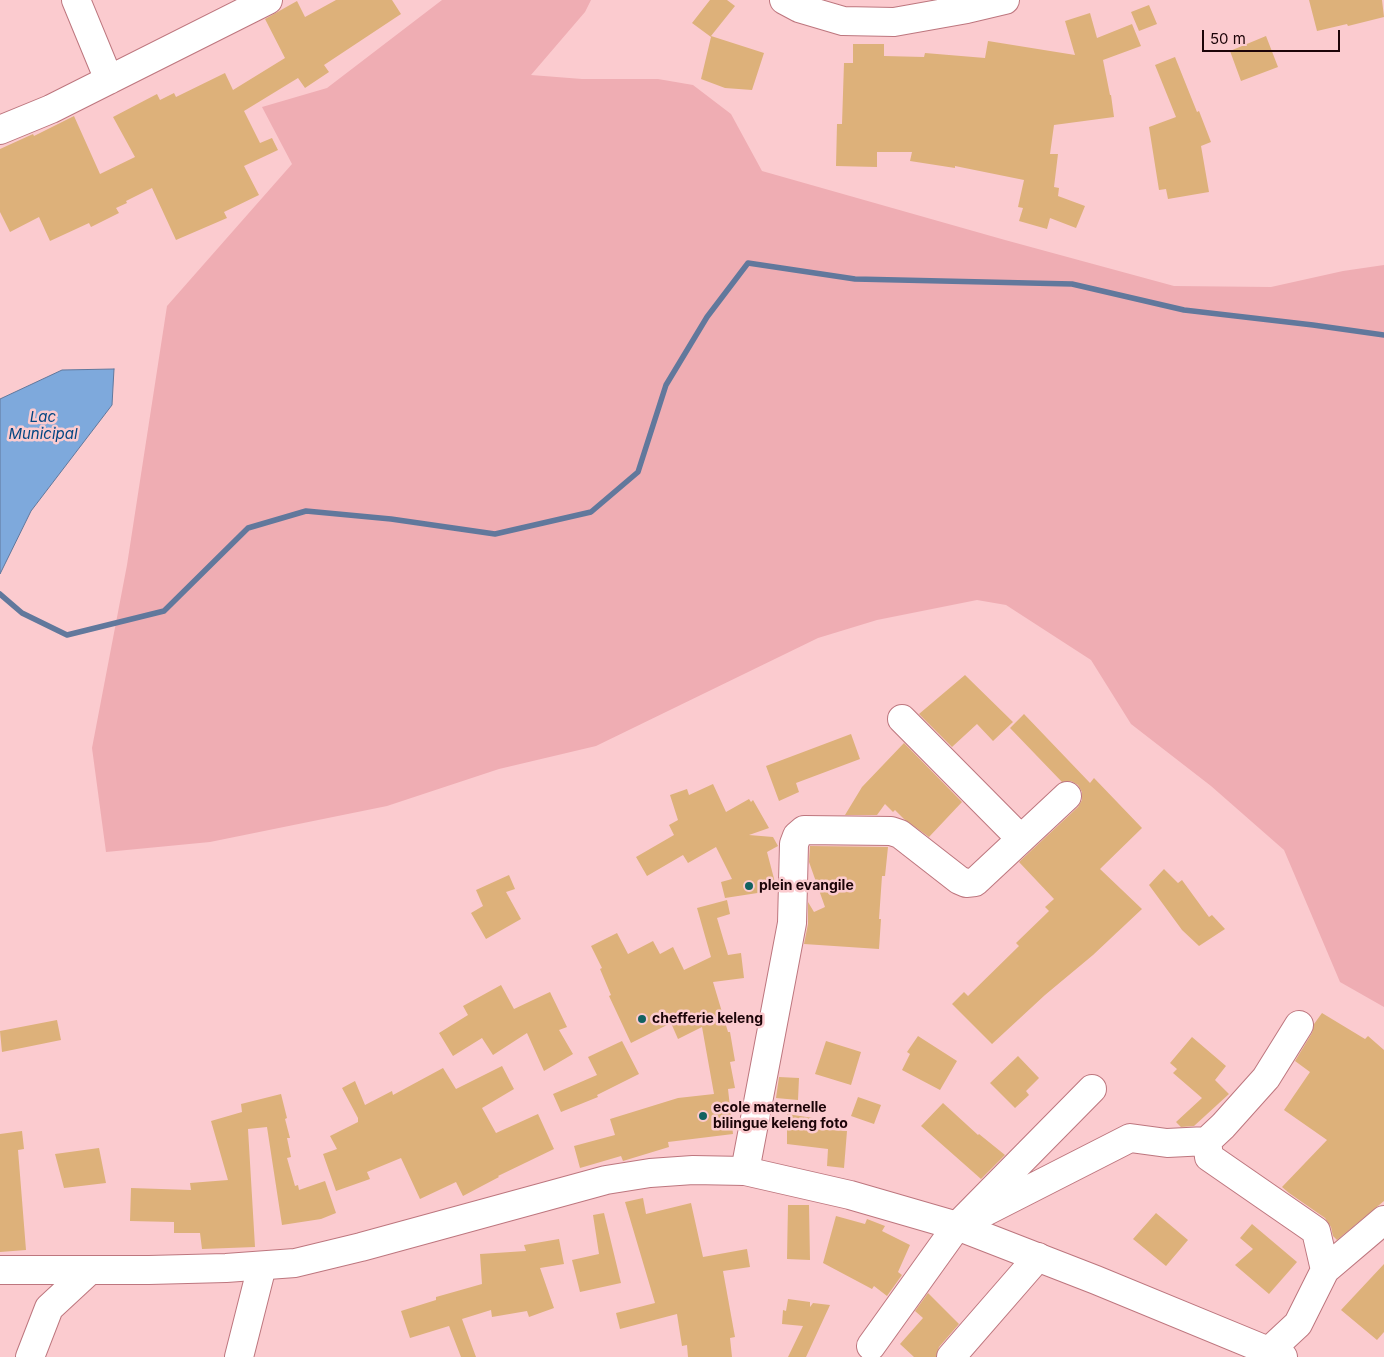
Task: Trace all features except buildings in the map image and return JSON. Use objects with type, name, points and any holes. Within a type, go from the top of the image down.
[{"type":"street","points":[[76,0],[109,80]]},
{"type":"street","points":[[0,130],[51,109],[109,80],[229,9],[268,0]]},
{"type":"street","points":[[784,0],[799,8],[844,21],[894,22],[1005,0]]},
{"type":"street","points":[[902,719],[1021,839]]},
{"type":"street","points":[[745,1172],[792,923],[794,844],[797,836],[804,830],[891,831],[900,834],[958,880],[966,883],[975,882],[1067,796]]},
{"type":"street","points":[[957,1226],[1130,1138],[1167,1143],[1207,1141],[1266,1078],[1299,1025]]},
{"type":"street","points":[[871,1346],[957,1226],[1092,1089]]},
{"type":"street","points":[[1207,1141],[1209,1157],[1316,1231],[1325,1270]]},
{"type":"street","points":[[0,1270],[207,1268],[295,1263],[606,1180],[650,1173],[693,1170],[745,1172],[850,1195],[957,1226],[1276,1354],[1298,1324],[1325,1270],[1384,1220]]},
{"type":"street","points":[[952,1357],[1038,1257]]},
{"type":"street","points":[[239,1357],[262,1266]]},
{"type":"street","points":[[30,1357],[49,1308],[90,1270]]},
{"type":"shaded area","points":[[442,0],[591,0],[585,12],[531,75],[582,79],[658,79],[693,85],[731,114],[762,171],[1005,240],[1174,286],[1271,287],[1343,271],[1384,265],[1384,1007],[1340,982],[1284,850],[1211,786],[1131,724],[1091,660],[1006,605],[977,600],[877,620],[818,638],[596,746],[499,769],[387,806],[210,842],[106,852],[92,748],[127,565],[167,306],[292,164],[262,107],[327,88]]},
{"type":"water","name":"Lac Municipal","points":[[114,369],[112,405],[31,511],[0,574],[0,399],[62,370]]},
{"type":"waterway","points":[[0,594],[22,613],[67,635],[164,611],[248,528],[306,511],[391,519],[495,534],[591,512],[638,472],[666,385],[707,317],[748,263],[855,279],[1072,284],[1184,310],[1384,335]]},
{"type":"place","name":"plein evangile","points":[[749,886]]},
{"type":"place","name":"chefferie keleng","points":[[642,1019]]},
{"type":"place","name":"ecole maternelle bilingue keleng foto","points":[[703,1116]]}]
